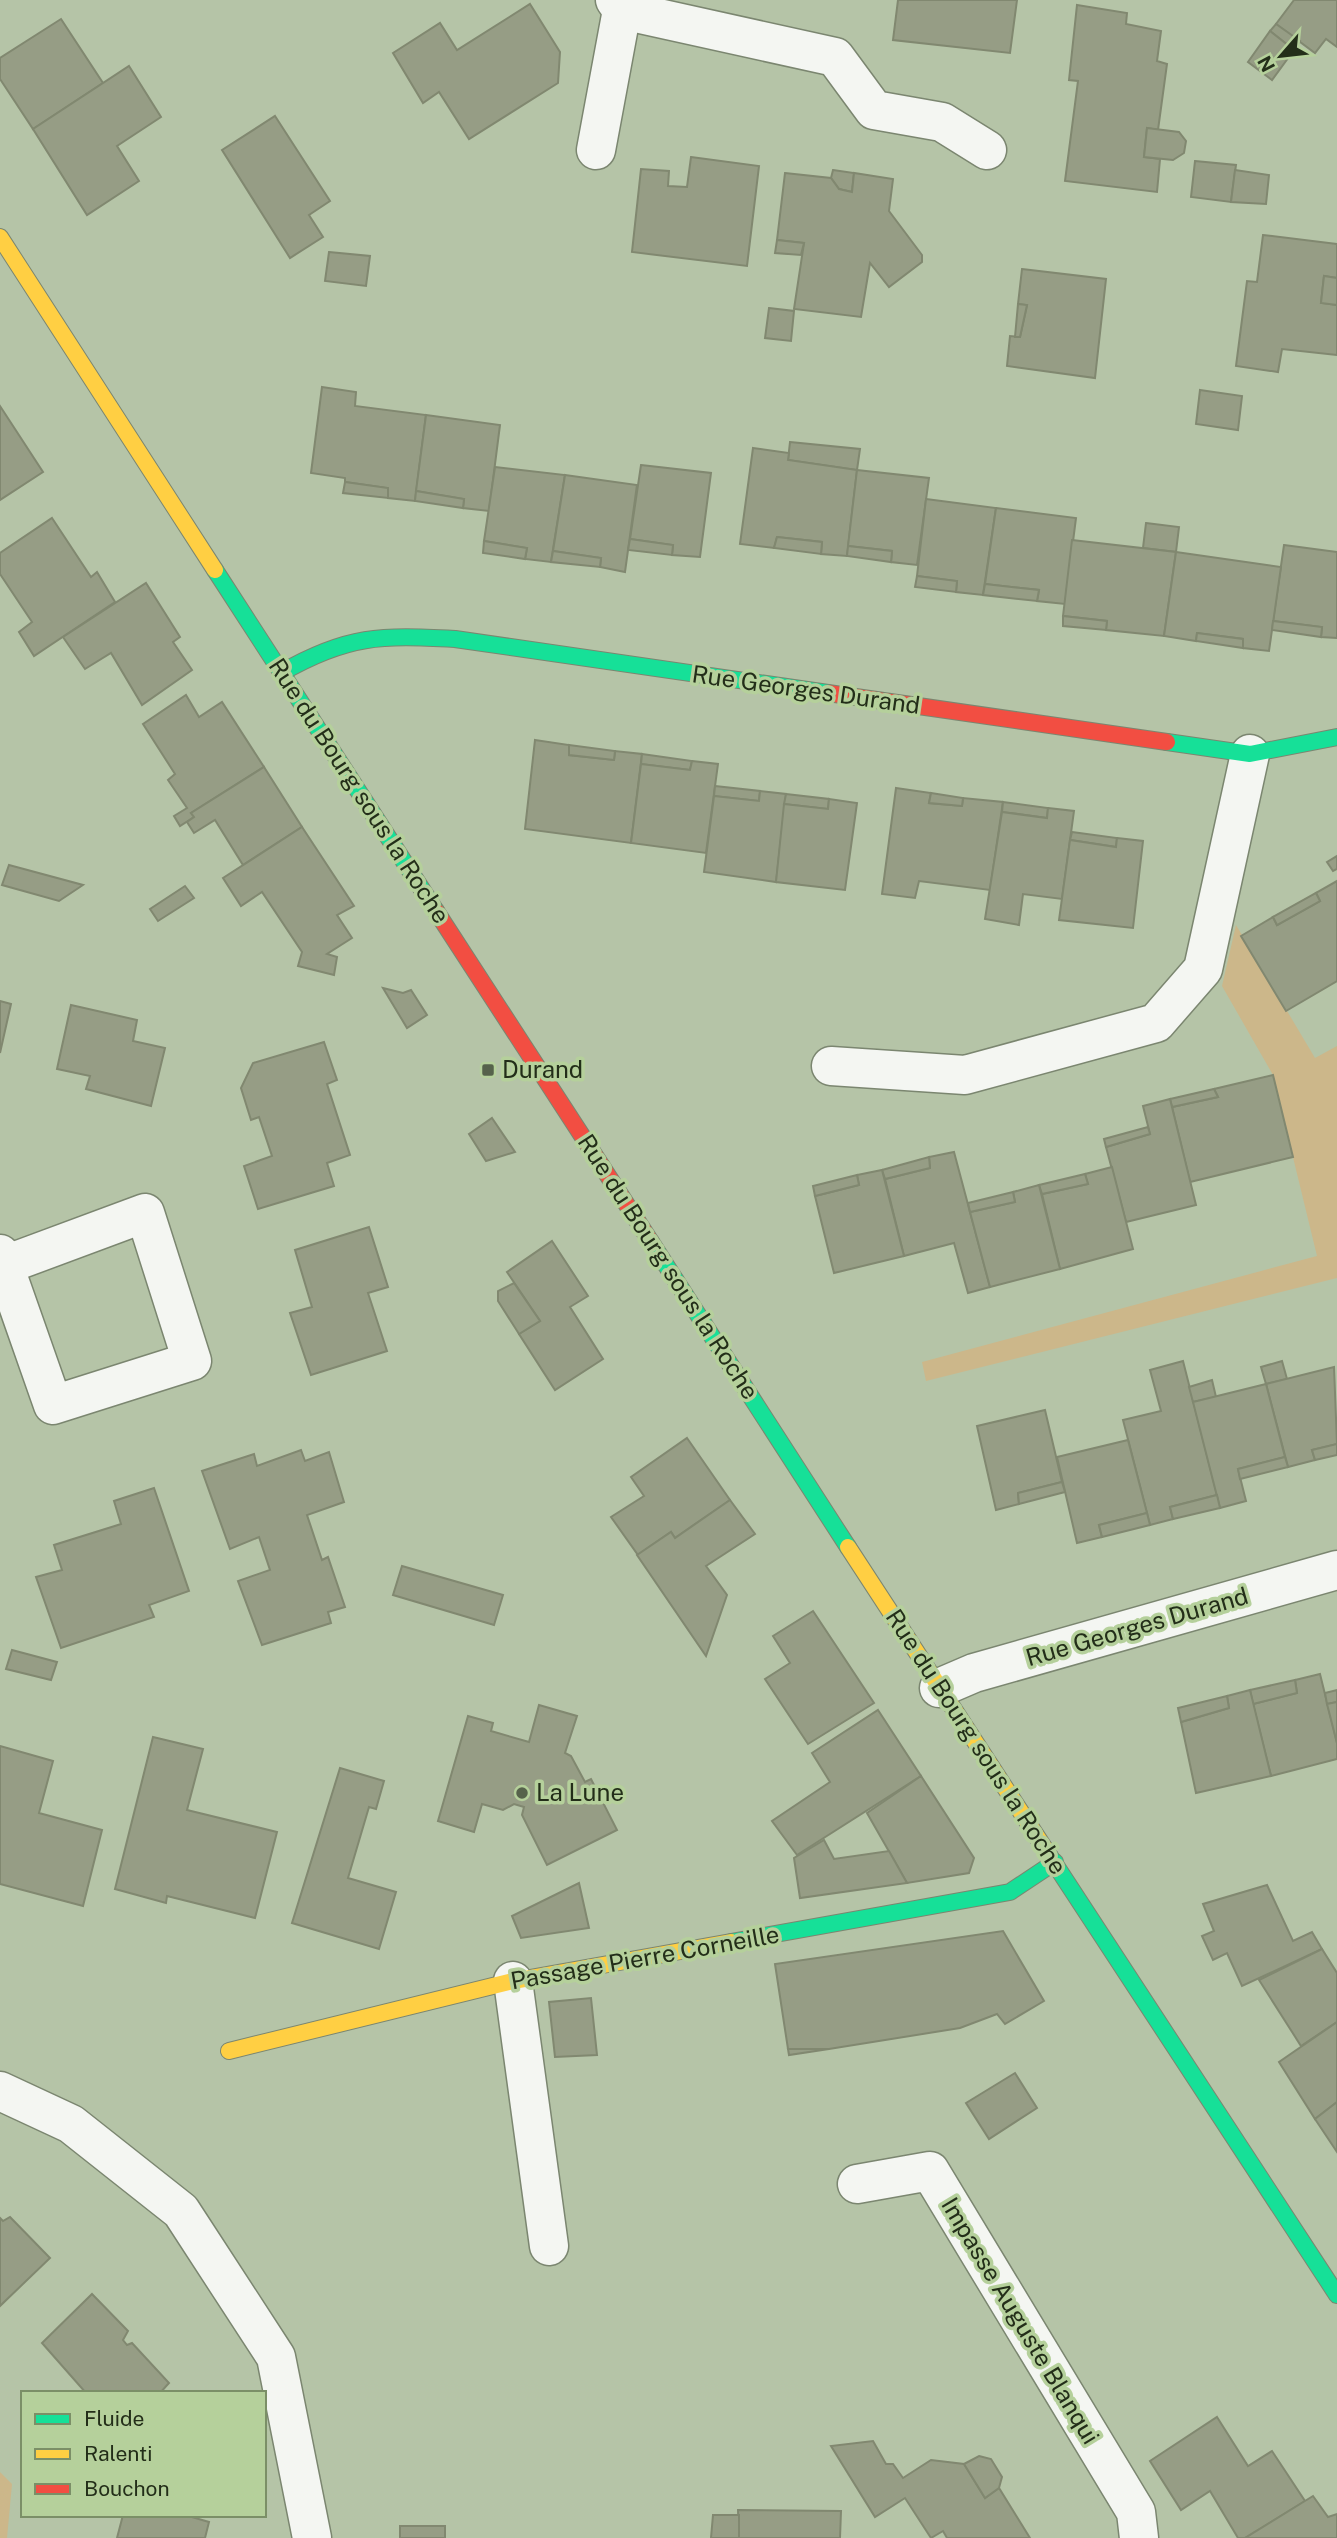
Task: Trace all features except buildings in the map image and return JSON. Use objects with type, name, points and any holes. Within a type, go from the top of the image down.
[{"type":"main road","name":"Rue du Bourg sous la Roche","points":[[0,237],[281,673],[528,1049],[939,1688],[1337,2295]]},
{"type":"main road","name":"Rue Georges Durand","points":[[281,673],[344,640],[377,635],[455,639],[1250,754],[1337,737]]},
{"type":"main road","name":"Passage Pierre Corneille","points":[[229,2051],[513,1981],[1010,1892],[1055,1862]]},
{"type":"street","points":[[596,150],[619,5],[835,57],[874,110],[942,122],[986,150]]},
{"type":"street","points":[[831,1066],[965,1075],[1156,1023],[1203,969],[1250,754]]},
{"type":"street","points":[[145,1213],[192,1360],[53,1405],[2,1260],[145,1213]]},
{"type":"street","name":"Rue Georges Durand","points":[[939,1688],[974,1673],[1337,1570]]},
{"type":"street","points":[[513,1981],[549,2246]]},
{"type":"street","points":[[0,2091],[71,2124],[181,2211],[276,2357],[312,2538]]},
{"type":"street","name":"Impasse Auguste Blanqui","points":[[857,2183],[930,2171],[1136,2512],[1139,2538]]},
{"type":"shaded area","points":[[1236,925],[1315,1058],[1337,1046],[1337,1278],[926,1381],[922,1362],[1317,1256],[1273,1075],[1222,986]]},
{"type":"shaded area","points":[[0,2472],[12,2484],[7,2538],[0,2538]]},
{"type":"traffic: fast","points":[[215,570],[436,911]]},
{"type":"traffic: fast","points":[[281,673],[304,660],[346,644],[406,637],[455,639],[828,693]]},
{"type":"traffic: fast","points":[[1167,742],[1250,754],[1337,737]]},
{"type":"traffic: fast","points":[[651,1242],[848,1547]]},
{"type":"traffic: fast","points":[[1049,1855],[1337,2295]]},
{"type":"traffic: fast","points":[[731,1942],[1010,1892],[1055,1862]]},
{"type":"traffic: slow","points":[[0,237],[215,570]]},
{"type":"traffic: slow","points":[[848,1547],[1049,1855]]},
{"type":"traffic: slow","points":[[229,2051],[513,1981],[731,1942]]},
{"type":"traffic: jam","points":[[828,693],[1167,742]]},
{"type":"traffic: jam","points":[[436,911],[651,1242]]},
{"type":"place","name":"Durand","points":[[488,1070]]},
{"type":"place","name":"La Lune","points":[[522,1793]]}]
